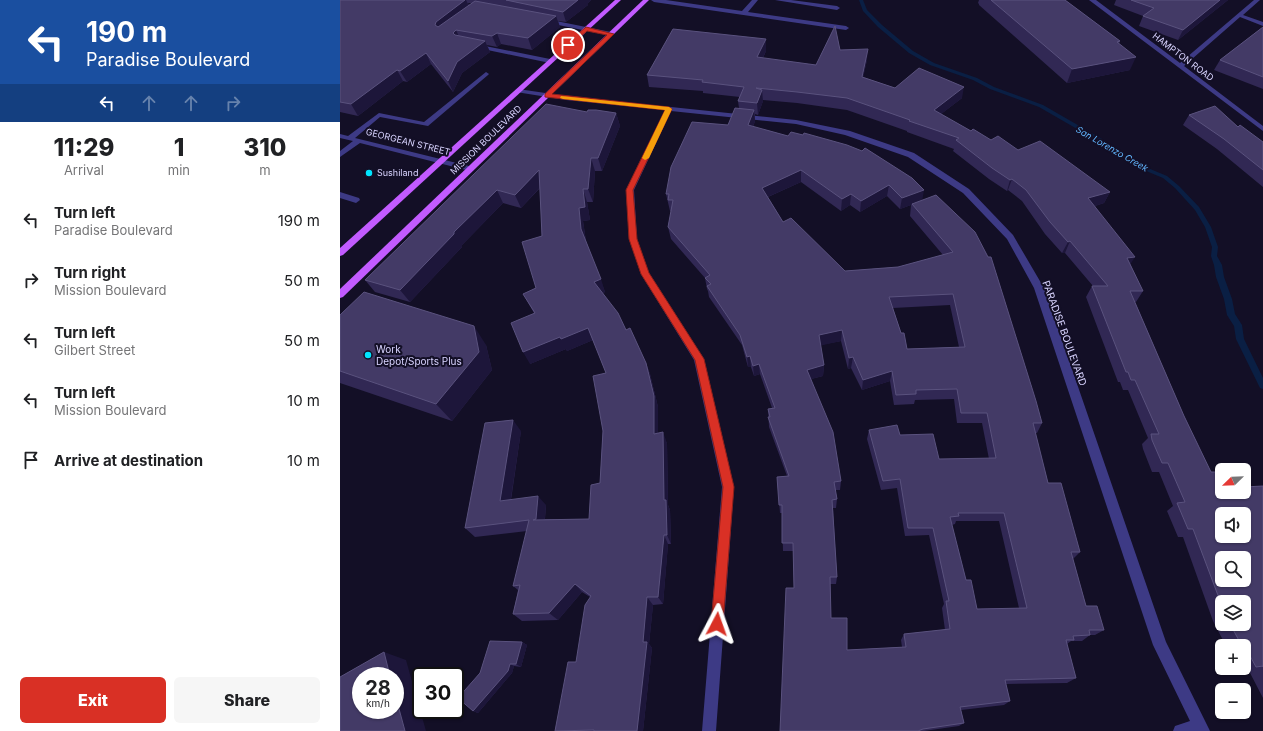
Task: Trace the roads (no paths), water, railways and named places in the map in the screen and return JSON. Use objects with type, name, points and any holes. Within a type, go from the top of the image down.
[{"type":"main road","name":"MISSION BOULEVARD","points":[[340,253],[618,0]]},
{"type":"main road","name":"MISSION BOULEVARD","points":[[340,295],[646,0]]},
{"type":"street","points":[[654,0],[846,28]]},
{"type":"street","points":[[744,13],[755,0]]},
{"type":"street","points":[[778,0],[837,8]]},
{"type":"street","name":"HAMPTON ROAD","points":[[1092,0],[1263,129]]},
{"type":"street","points":[[1180,66],[1258,0],[1263,1]]},
{"type":"street","points":[[1239,16],[1263,24]]},
{"type":"street","points":[[539,20],[611,34]]},
{"type":"street","points":[[470,45],[550,61]]},
{"type":"street","points":[[350,138],[379,115],[425,124],[486,74]]},
{"type":"street","name":"PARADISE BOULEVARD","points":[[518,90],[547,95],[796,122],[847,133],[911,155],[966,191],[1010,237],[1039,288],[1160,646],[1201,728]]},
{"type":"street","points":[[669,109],[630,190],[630,197],[633,239],[645,274],[699,359],[728,487],[709,731]]},
{"type":"street","name":"GEORGEAN STREET","points":[[340,136],[470,169]]},
{"type":"street","points":[[340,155],[358,140]]},
{"type":"street","points":[[340,195],[356,200]]},
{"type":"street","points":[[1180,731],[1201,728]]},
{"type":"waterway","name":"San Lorenzo Creek","points":[[861,0],[865,10],[880,26],[911,52],[932,64],[975,79],[992,88],[1041,106],[1100,140],[1141,167],[1165,177],[1177,187],[1197,209],[1208,227],[1215,247],[1214,256],[1228,299],[1231,315],[1238,325],[1240,339],[1263,386]]},
{"type":"place","name":"Sushiland","points":[[369,173]]},
{"type":"place","name":"Work Depot/Sports Plus","points":[[368,355]]}]
